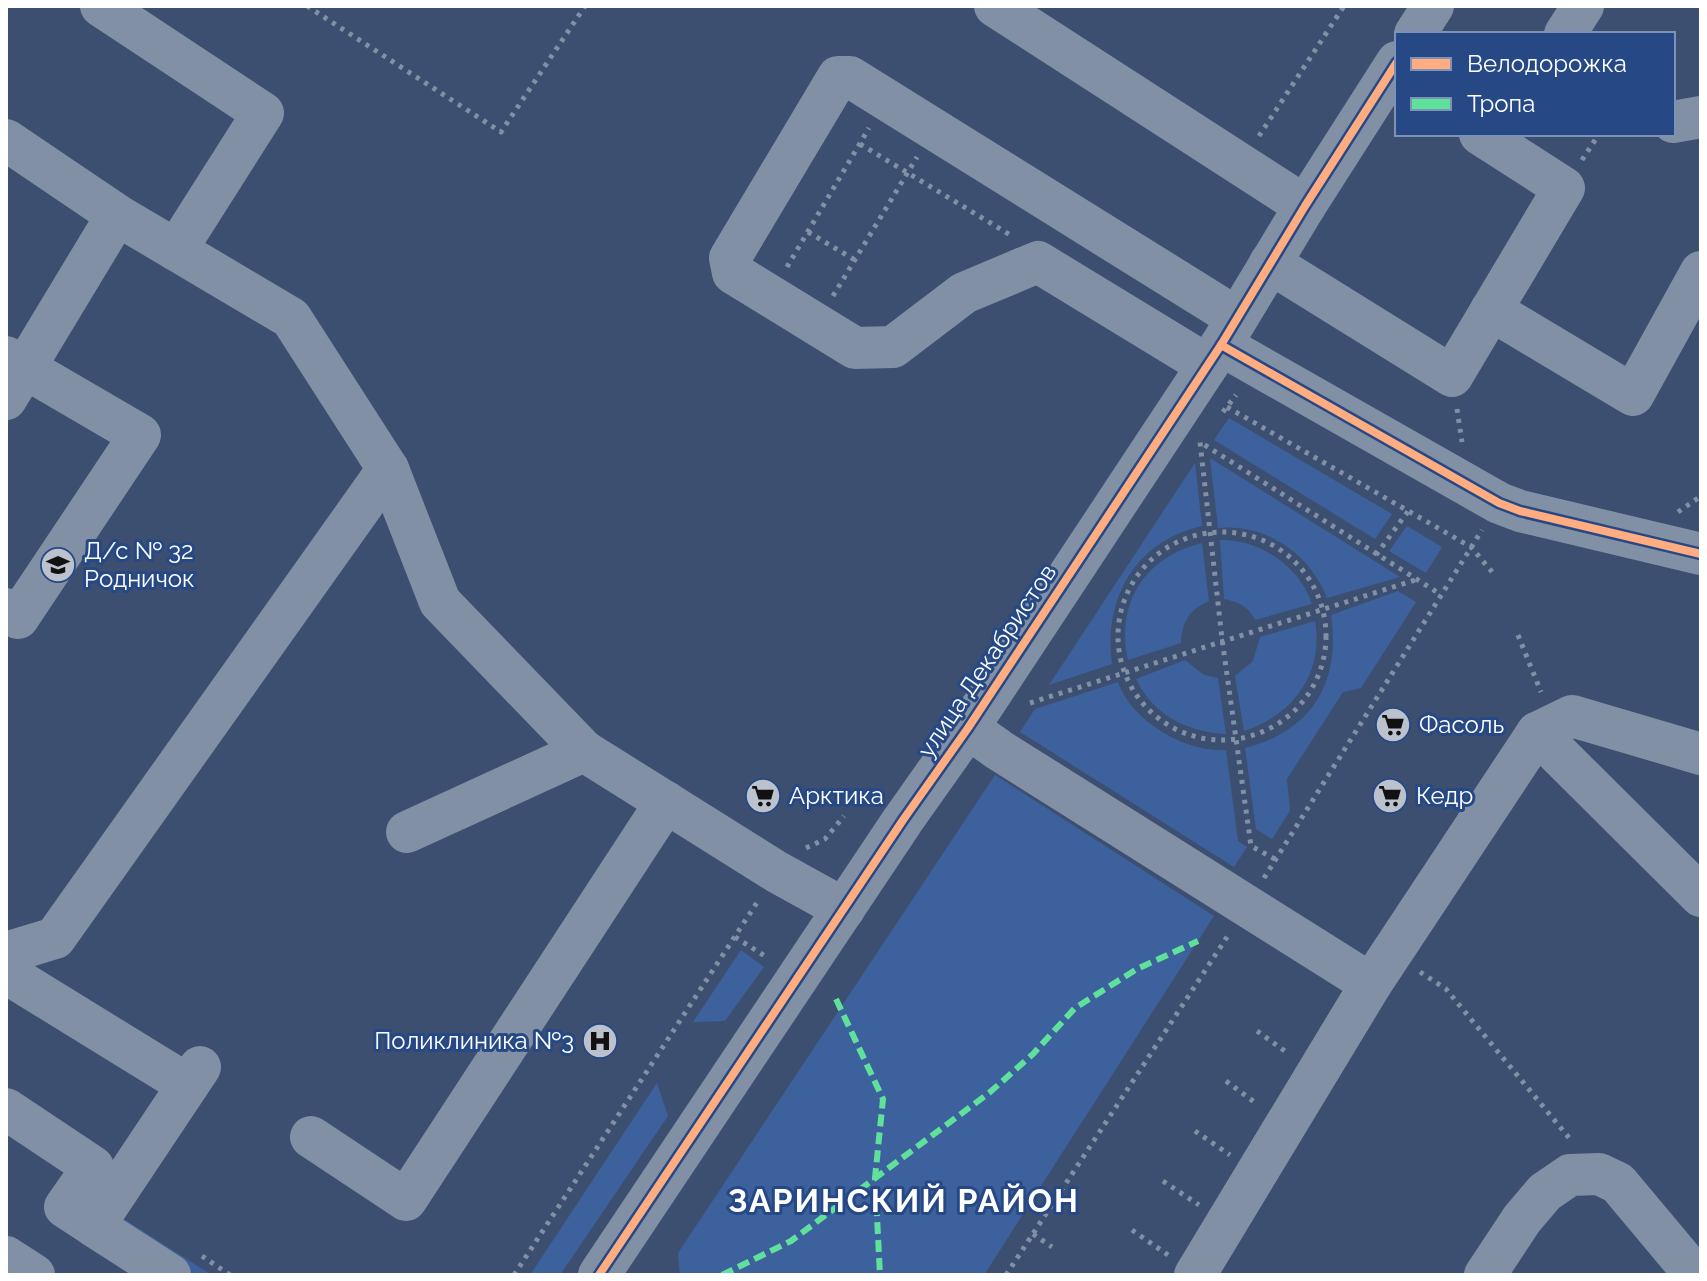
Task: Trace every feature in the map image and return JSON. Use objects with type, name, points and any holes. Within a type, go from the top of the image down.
[{"type":"street","points":[[101,6],[263,113],[176,250]]},
{"type":"street","points":[[995,6],[1305,206]]},
{"type":"street","points":[[1416,32],[1433,6]]},
{"type":"street","points":[[1566,32],[1583,6]]},
{"type":"street","name":"улица Декабристов","points":[[599,1275],[903,820],[968,728],[1222,343],[1305,206],[1394,74]]},
{"type":"street","points":[[1222,343],[933,129],[850,77],[838,77],[730,258],[733,273],[855,348],[893,347],[964,293],[1038,262],[1222,343],[1499,503],[1520,511],[1701,554]]},
{"type":"street","points":[[1675,122],[1701,117]]},
{"type":"street","points":[[1270,263],[1452,376],[1564,188],[1483,136]]},
{"type":"street","points":[[6,140],[117,215],[291,318],[388,469],[440,602],[584,751],[777,872],[844,909]]},
{"type":"street","points":[[6,609],[18,618],[140,435],[12,375],[117,215]]},
{"type":"street","points":[[1491,310],[1633,395],[1701,272]]},
{"type":"street","points":[[6,953],[55,938],[388,469]]},
{"type":"street","points":[[1195,1275],[1382,969],[1545,728],[1572,716],[1701,754]]},
{"type":"street","points":[[968,728],[999,750],[1382,969]]},
{"type":"street","points":[[1545,728],[1701,896]]},
{"type":"street","points":[[407,832],[584,751]]},
{"type":"street","points":[[311,1137],[406,1200],[666,802]]},
{"type":"street","points":[[6,973],[194,1076],[94,1226]]},
{"type":"street","points":[[6,1109],[93,1167],[65,1207],[170,1275]]},
{"type":"street","points":[[1485,1275],[1522,1219],[1545,1192],[1570,1175],[1599,1174],[1618,1183],[1695,1275]]},
{"type":"street","points":[[6,1257],[34,1275]]},
{"type":"path","points":[[307,6],[501,132],[585,6]]},
{"type":"path","points":[[1241,165],[1344,6]]},
{"type":"path","points":[[770,296],[887,99]]},
{"type":"path","points":[[816,325],[933,129]]},
{"type":"path","points":[[860,144],[1013,236],[1038,262]]},
{"type":"path","points":[[808,232],[855,260]]},
{"type":"path","points":[[1452,376],[1472,487]]},
{"type":"path","points":[[1227,407],[1471,547],[1493,573]]},
{"type":"path","points":[[1275,859],[1251,846],[1222,639],[1200,442],[1440,594]]},
{"type":"path","points":[[1376,555],[1409,510]]},
{"type":"path","points":[[1210,533],[1252,537],[1281,551],[1309,580],[1322,608],[1326,633],[1319,672],[1308,694],[1280,722],[1259,733],[1236,739],[1204,738],[1166,724],[1142,702],[1124,672],[1119,651],[1118,626],[1124,601],[1135,579],[1151,560],[1172,545],[1210,533]]},
{"type":"path","points":[[1030,703],[1416,579]]},
{"type":"path","points":[[1518,635],[1545,728]]},
{"type":"path","points":[[514,1275],[786,856],[825,839],[844,816]]},
{"type":"path","points":[[1382,969],[1446,989],[1573,1143],[1586,1175]]},
{"type":"path","points":[[1033,1234],[1052,1247]]},
{"type":"shaded area","points":[[1229,418],[1392,514],[1375,539],[1214,440]]},
{"type":"shaded area","points":[[1210,458],[1400,577],[1327,598],[1310,568],[1284,545],[1253,531],[1218,528]]},
{"type":"shaded area","points":[[1195,463],[1202,526],[1158,545],[1128,576],[1113,617],[1112,664],[1049,685]]},
{"type":"shaded area","points":[[1407,526],[1442,547],[1426,573],[1389,551]]},
{"type":"shaded area","points":[[1220,540],[1249,544],[1276,557],[1298,578],[1312,604],[1255,620],[1243,606],[1224,599]]},
{"type":"shaded area","points":[[1202,543],[1209,601],[1188,617],[1181,643],[1128,660],[1126,619],[1139,585],[1165,559]]},
{"type":"shaded area","points":[[1398,591],[1416,602],[1361,688],[1343,692],[1287,779],[1290,811],[1272,839],[1256,829],[1245,748],[1288,729],[1317,700],[1331,662],[1331,615]]},
{"type":"shaded area","points":[[1315,621],[1315,658],[1301,690],[1277,715],[1244,731],[1235,676],[1253,661],[1260,637]]},
{"type":"shaded area","points":[[1185,660],[1204,675],[1218,678],[1226,734],[1198,730],[1173,719],[1152,702],[1136,679]]},
{"type":"shaded area","points":[[1118,682],[1135,710],[1162,732],[1194,746],[1226,750],[1238,841],[1247,847],[1234,867],[1020,732],[1035,709]]},
{"type":"shaded area","points":[[995,775],[1214,916],[984,1275],[680,1275],[678,1253]]},
{"type":"shaded area","points":[[741,950],[764,967],[725,1021],[693,1022]]},
{"type":"shaded area","points":[[657,1083],[668,1116],[560,1275],[530,1275]]},
{"type":"shaded area","points":[[124,1219],[210,1274],[183,1275],[124,1237]]},
{"type":"marked path","points":[[722,1275],[791,1241],[989,1093],[1033,1054],[1075,1008],[1137,969],[1198,941]]},
{"type":"marked path","points":[[836,999],[883,1099],[875,1178],[880,1275]]},
{"type":"cycle path","points":[[599,1275],[903,820],[968,728],[1221,345],[1395,65]]},
{"type":"cycle path","points":[[1221,345],[1499,503],[1520,511],[1701,554]]},
{"type":"place","name":"Д/с № 32 Родничок","points":[[58,565]]},
{"type":"place","name":"Фасоль","points":[[1393,725]]},
{"type":"place","name":"Арктика","points":[[763,796]]},
{"type":"place","name":"Кедр","points":[[1390,796]]},
{"type":"place","name":"Поликлиника №3","points":[[600,1041]]},
{"type":"district","name":"ЗАРИНСКИЙ РАЙОН","points":[[904,1201]]}]
